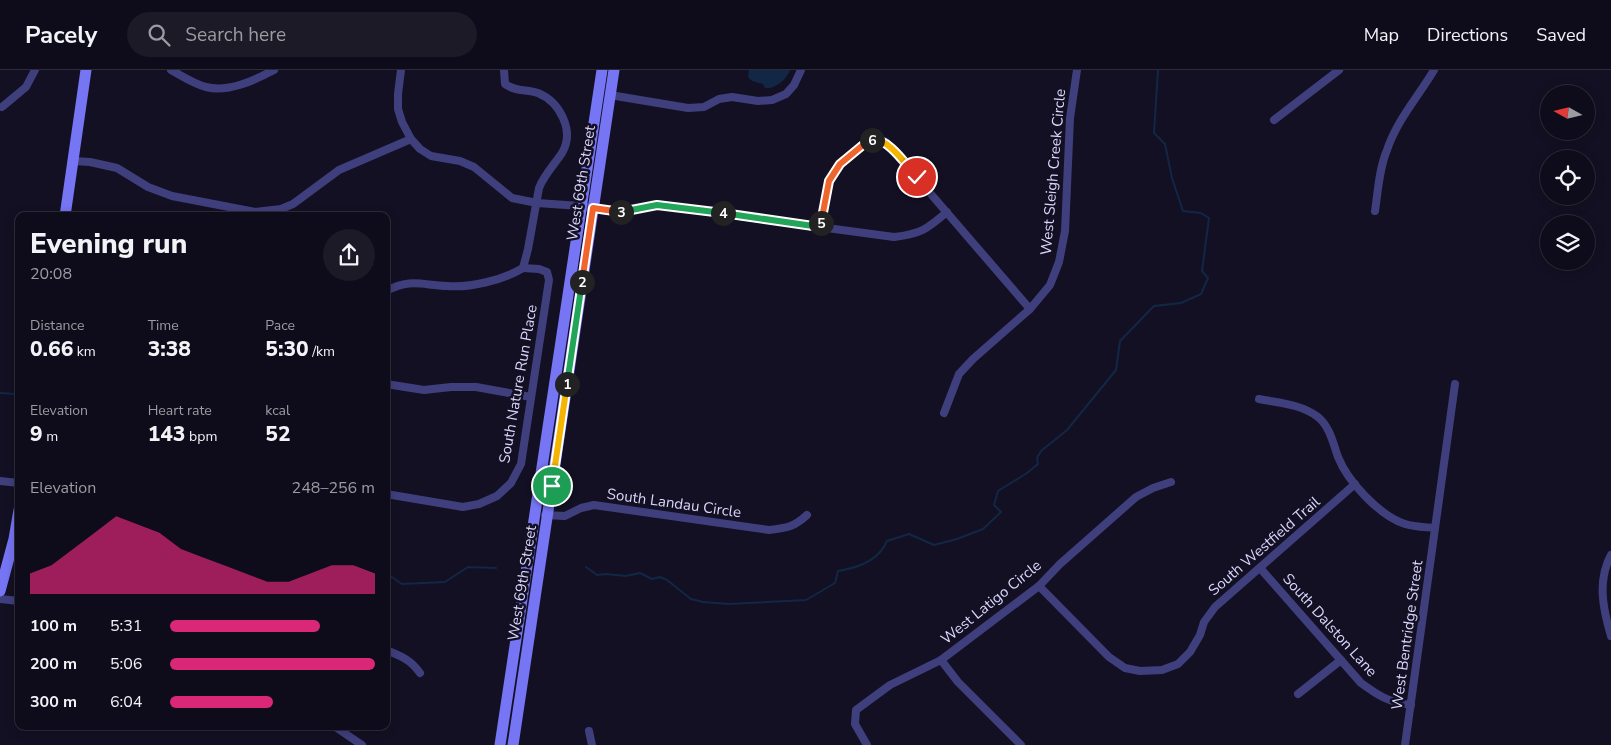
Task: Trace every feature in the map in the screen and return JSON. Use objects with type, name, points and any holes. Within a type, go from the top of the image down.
[{"type":"main road","points":[[66,212],[86,70]]},
{"type":"main road","name":"West 69th Street","points":[[513,745],[541,515],[552,402],[602,70]]},
{"type":"main road","name":"West 69th Street","points":[[500,745],[541,515],[565,404],[614,70]]},
{"type":"main road","points":[[598,94],[610,95]]},
{"type":"main road","points":[[552,402],[565,404]]},
{"type":"main road","points":[[0,591],[15,545]]},
{"type":"street","points":[[2,107],[26,87],[35,70]]},
{"type":"street","points":[[171,70],[206,87],[216,89],[241,84],[274,70]]},
{"type":"street","points":[[401,70],[398,109],[411,139],[432,156],[460,161],[474,167],[512,198],[537,203],[581,206],[619,213],[657,205],[894,237],[912,235],[926,229],[948,212]]},
{"type":"street","points":[[390,289],[412,282],[449,286],[487,282],[510,276],[522,268],[528,250],[542,180],[563,151],[567,135],[565,122],[560,110],[549,100],[537,93],[512,89],[505,84],[504,70]]},
{"type":"street","points":[[610,95],[688,108],[704,107],[719,99],[732,97],[758,101],[772,100],[786,94],[794,85],[801,70]]},
{"type":"street","name":"West Sleigh Creek Circle","points":[[944,413],[959,374],[973,359],[1030,309],[1050,285],[1059,262],[1065,231],[1070,118],[1077,70]]},
{"type":"street","points":[[1274,120],[1339,70]]},
{"type":"street","points":[[1375,211],[1381,170],[1392,138],[1402,118],[1434,70]]},
{"type":"street","points":[[74,161],[90,162],[117,168],[148,187],[172,196],[255,212],[281,210],[293,204],[339,170],[411,139]]},
{"type":"street","points":[[820,227],[829,181],[840,164],[869,140],[878,139],[886,142],[1030,309]]},
{"type":"street","name":"South Nature Run Place","points":[[390,495],[463,507],[479,504],[497,496],[511,483],[521,464],[549,280],[547,272],[539,268],[522,268]]},
{"type":"street","name":"West Bentridge Street","points":[[1405,745],[1455,384]]},
{"type":"street","points":[[390,385],[424,390],[451,387],[476,388],[531,397]]},
{"type":"street","points":[[1259,399],[1306,410],[1318,418],[1326,425],[1338,458],[1355,484],[1382,512],[1406,524],[1435,528]]},
{"type":"street","points":[[0,481],[15,483]]},
{"type":"street","name":"West Latigo Circle","points":[[867,745],[855,724],[856,710],[890,686],[941,660],[1039,586],[1060,564],[1136,497],[1153,488],[1171,482]]},
{"type":"street","name":"South Westfield Trail","points":[[1039,586],[1109,657],[1126,668],[1140,671],[1162,670],[1178,664],[1190,652],[1200,635],[1204,622],[1215,607],[1355,484]]},
{"type":"street","name":"South Landau Circle","points":[[541,515],[565,516],[581,508],[594,505],[770,530],[796,525],[807,515]]},
{"type":"street","points":[[1611,554],[1602,582],[1603,612],[1611,636]]},
{"type":"street","name":"South Dalston Lane","points":[[1260,568],[1361,683],[1379,696],[1393,702],[1411,705]]},
{"type":"street","points":[[0,599],[15,601]]},
{"type":"street","points":[[390,652],[413,663],[420,673]]},
{"type":"street","points":[[941,660],[958,682],[1021,745]]},
{"type":"street","points":[[1298,694],[1341,660]]},
{"type":"street","points":[[340,730],[362,745]]},
{"type":"street","points":[[589,731],[592,745]]},
{"type":"water","points":[[749,70],[790,70],[780,83],[773,87],[765,88],[763,84],[752,81],[748,77]]},
{"type":"waterway","points":[[586,567],[597,575],[626,576],[640,573],[652,579],[660,577],[667,580],[691,599],[703,602],[729,604],[806,600],[835,583],[838,571],[853,568],[873,558],[887,541],[909,534],[934,545],[983,529],[1001,512],[994,505],[998,491],[1038,464],[1037,458],[1041,451],[1067,430],[1116,370],[1120,341],[1154,306],[1181,303],[1201,294],[1208,278],[1202,271],[1209,218],[1201,213],[1183,211],[1172,178],[1165,144],[1154,133],[1158,70]]},
{"type":"waterway","points":[[0,393],[15,394]]},
{"type":"waterway","points":[[390,576],[402,584],[445,582],[468,567],[496,568]]},
{"type":"route","points":[[552,486],[593,208],[619,213],[657,205],[820,227],[829,181],[840,164],[869,140],[878,139],[886,142],[917,177]]}]
